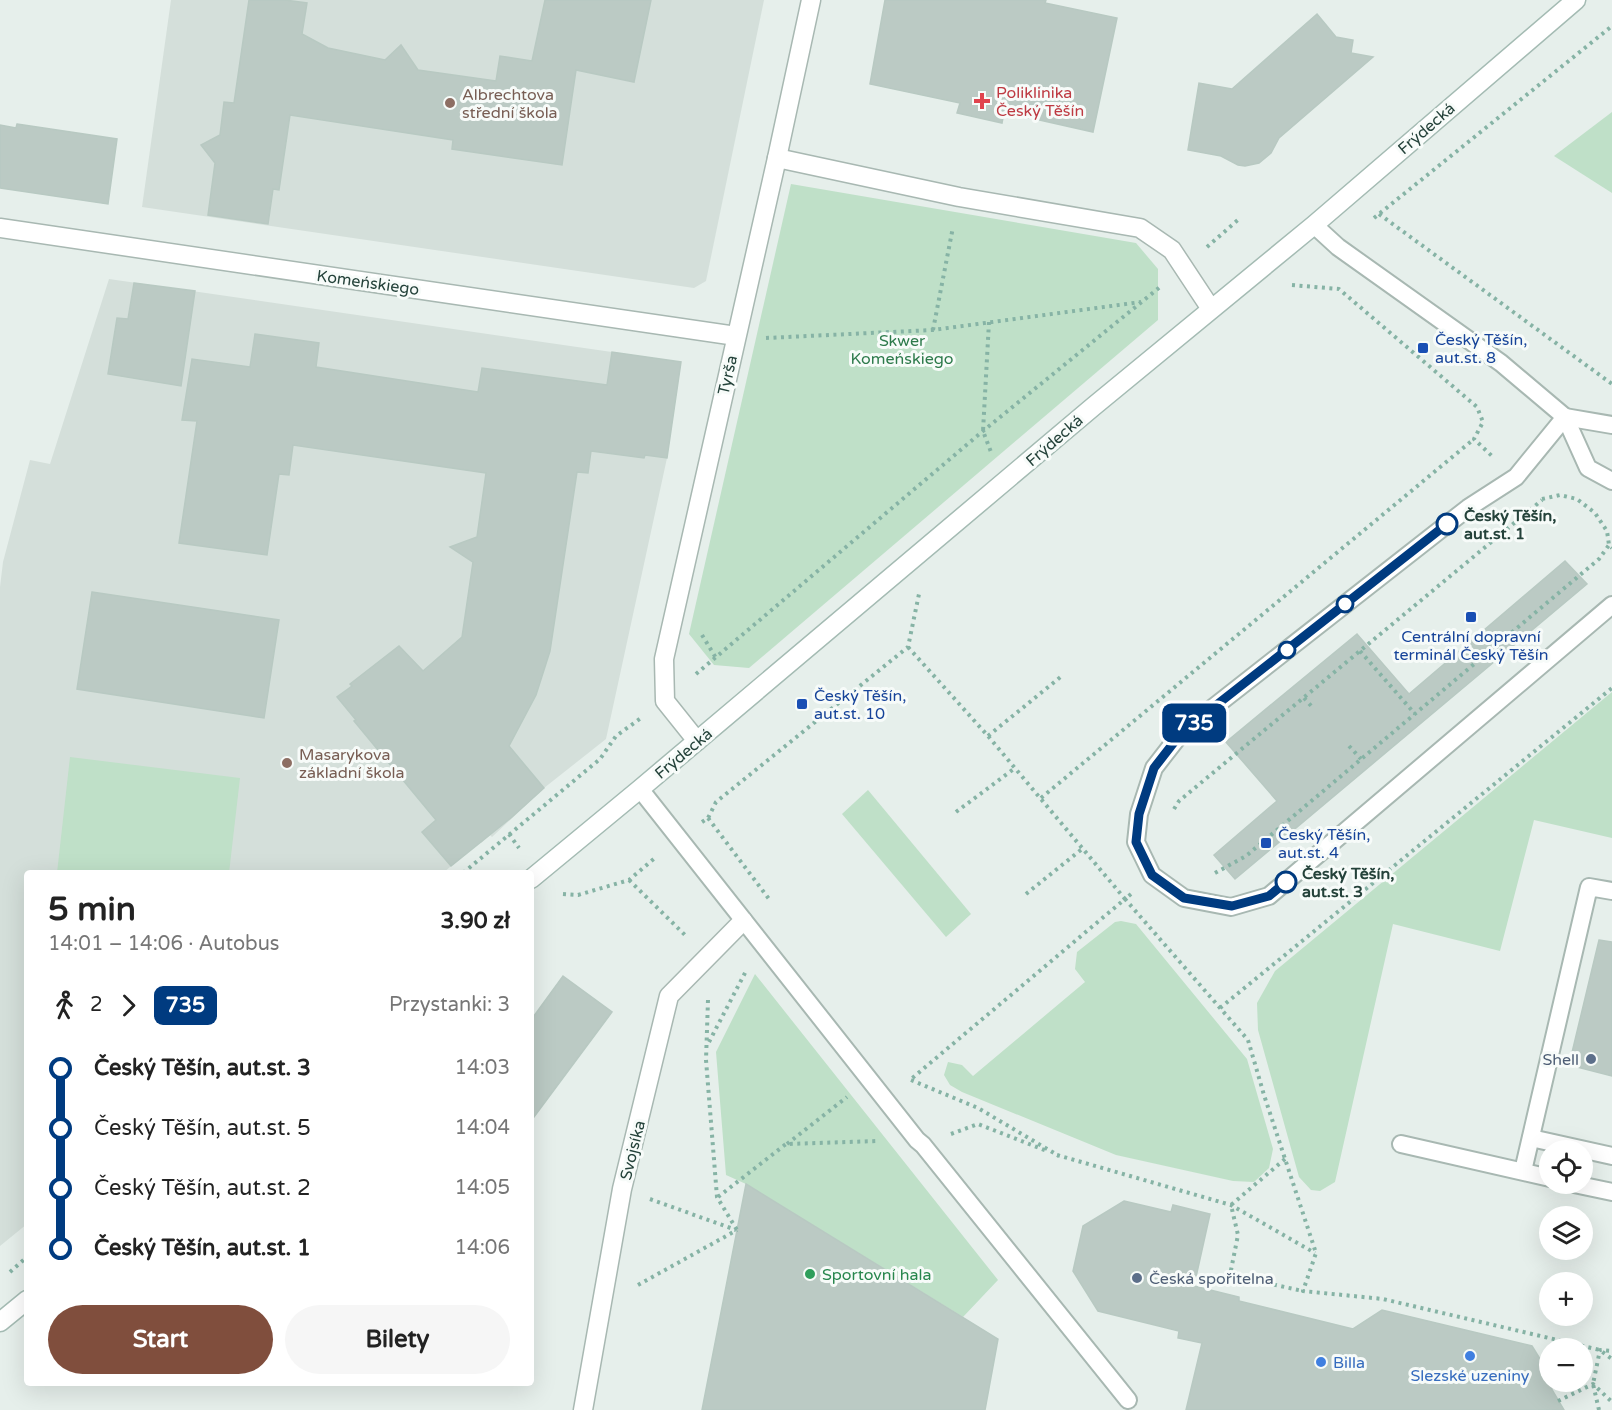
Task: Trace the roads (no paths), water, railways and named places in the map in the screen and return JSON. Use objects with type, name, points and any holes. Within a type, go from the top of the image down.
[{"type":"street","name":"Tyrša","points":[[697,741],[664,701],[664,658],[811,0]]},
{"type":"street","name":"Frýdecká","points":[[535,876],[1210,309],[1314,225],[1576,0]]},
{"type":"street","points":[[777,158],[959,197],[1140,228],[1172,250],[1210,309]]},
{"type":"street","name":"Komeńskiego","points":[[0,228],[736,336]]},
{"type":"street","name":"Svojsíka","points":[[583,1410],[622,1189],[669,996],[743,921]]},
{"type":"street","points":[[0,1322],[24,1302]]},
{"type":"lane","points":[[1314,225],[1338,247],[1501,363],[1566,417],[1588,468],[1612,481]]},
{"type":"lane","points":[[1566,417],[1612,425]]},
{"type":"lane","points":[[1566,417],[1516,477],[1468,507],[1182,732],[1154,768],[1139,814],[1136,842],[1152,875],[1184,898],[1232,906],[1269,896],[1612,605]]},
{"type":"lane","points":[[640,789],[920,1143],[1128,1400]]},
{"type":"lane","points":[[1523,1171],[1589,886],[1612,891]]},
{"type":"lane","points":[[1531,1138],[1612,1156]]},
{"type":"lane","points":[[1401,1144],[1539,1175]]},
{"type":"lane","points":[[1593,1188],[1612,1192]]},
{"type":"place","name":"Poliklinika Český Těšín","points":[[982,101]]},
{"type":"place","name":"Albrechtova střední škola","points":[[450,103]]},
{"type":"place","name":"Český Těšín, aut.st. 8","points":[[1423,348]]},
{"type":"place","name":"Český Těšín, aut.st. 1","points":[[1447,524]]},
{"type":"place","name":"Centrální dopravní terminál Český Těšín","points":[[1471,617]]},
{"type":"place","name":"Český Těšín, aut.st. 10","points":[[802,704]]},
{"type":"place","name":"Masarykova základní škola","points":[[287,763]]},
{"type":"place","name":"Český Těšín, aut.st. 4","points":[[1266,843]]},
{"type":"place","name":"Český Těšín, aut.st. 3","points":[[1286,882]]},
{"type":"place","name":"Shell","points":[[1591,1059]]},
{"type":"place","name":"Sportovní hala","points":[[810,1274]]},
{"type":"place","name":"Česká spořitelna","points":[[1137,1278]]},
{"type":"place","name":"Slezské uzeniny","points":[[1470,1356]]},
{"type":"place","name":"Billa","points":[[1321,1362]]},
{"type":"park label","name":"Skwer Komeńskiego","points":[[902,349]]}]
